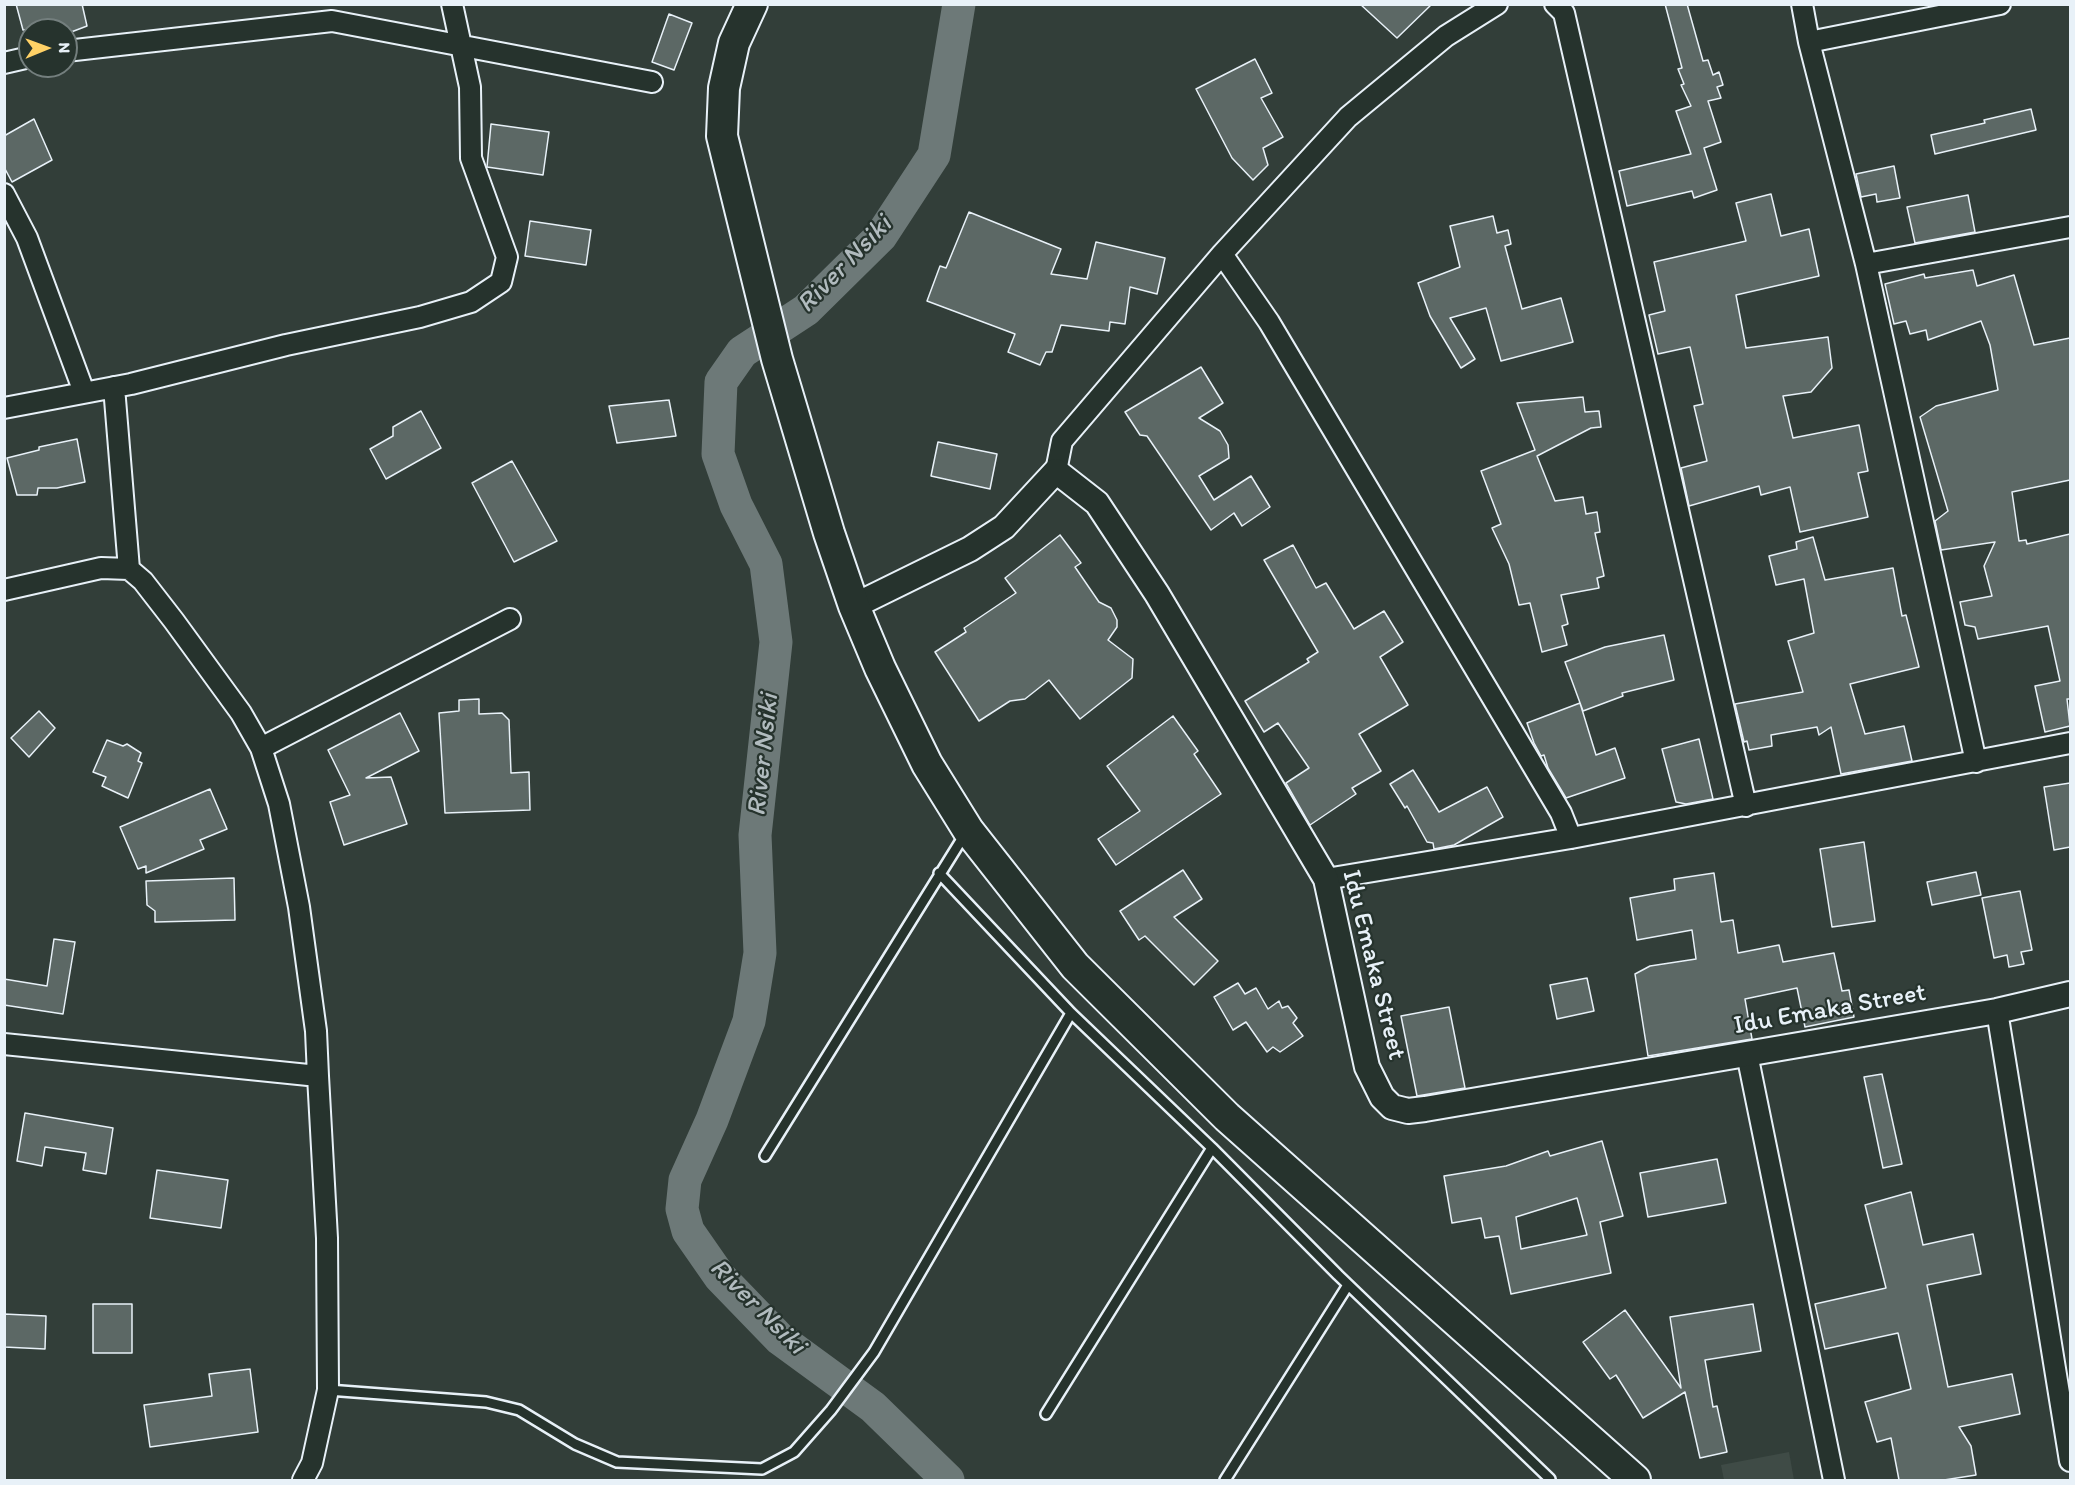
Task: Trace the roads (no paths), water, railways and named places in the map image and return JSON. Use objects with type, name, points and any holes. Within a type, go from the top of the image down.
[{"type":"main road","points":[[752,4],[734,43],[724,88],[722,136],[777,359],[854,606],[880,668],[927,764],[969,830],[1075,966],[1227,1117],[1635,1480]]},
{"type":"street","points":[[4,408],[114,387],[286,345],[420,317],[471,302],[501,282],[507,257],[471,158],[470,87],[452,4]]},
{"type":"street","points":[[854,606],[970,549],[995,533],[1056,471],[1062,441],[1222,254],[1348,117],[1446,36],[1497,4]]},
{"type":"street","points":[[1555,4],[1564,13],[1746,806]]},
{"type":"street","points":[[1802,4],[1809,42],[1866,264],[1976,762]]},
{"type":"street","points":[[1809,42],[2000,4]]},
{"type":"street","points":[[78,50],[332,21],[652,82]]},
{"type":"street","points":[[4,194],[27,238],[84,392]]},
{"type":"street","points":[[1866,264],[2070,227]]},
{"type":"street","points":[[1222,254],[1275,333],[1561,813],[1571,838]]},
{"type":"street","points":[[114,387],[129,569]]},
{"type":"street","name":"Idu Emaka Street","points":[[1056,471],[1097,503],[1157,594],[1326,879],[1367,1067],[1382,1097],[1392,1107],[1408,1111],[1425,1109],[1997,1011],[2070,994]]},
{"type":"street","points":[[4,590],[101,568],[129,569],[143,581],[174,621],[241,712],[261,748],[279,804],[299,907],[316,1031],[327,1238],[328,1390],[312,1463],[303,1480]]},
{"type":"street","points":[[261,748],[510,619]]},
{"type":"street","points":[[1326,879],[1571,838],[2070,743]]},
{"type":"street","points":[[1997,1011],[2070,1461]]},
{"type":"street","points":[[4,1044],[318,1076]]},
{"type":"street","points":[[1747,1054],[1834,1480]]},
{"type":"lane","points":[[765,1156],[939,873],[969,830]]},
{"type":"lane","points":[[939,873],[1071,1013],[1212,1148],[1348,1286],[1550,1479]]},
{"type":"lane","points":[[328,1390],[486,1402],[519,1410],[575,1444],[617,1462],[762,1469],[794,1452],[831,1410],[874,1352],[1071,1013]]},
{"type":"lane","points":[[1046,1414],[1212,1148]]},
{"type":"lane","points":[[1225,1480],[1348,1286]]},
{"type":"waterway","name":"River Nsiki","points":[[948,1480],[873,1407],[780,1339],[720,1277],[688,1231],[682,1209],[685,1180],[712,1120],[749,1021],[760,953],[755,835],[776,642],[766,564],[736,505],[718,454],[721,382],[742,352],[806,310],[881,236],[934,155],[959,4]]}]
